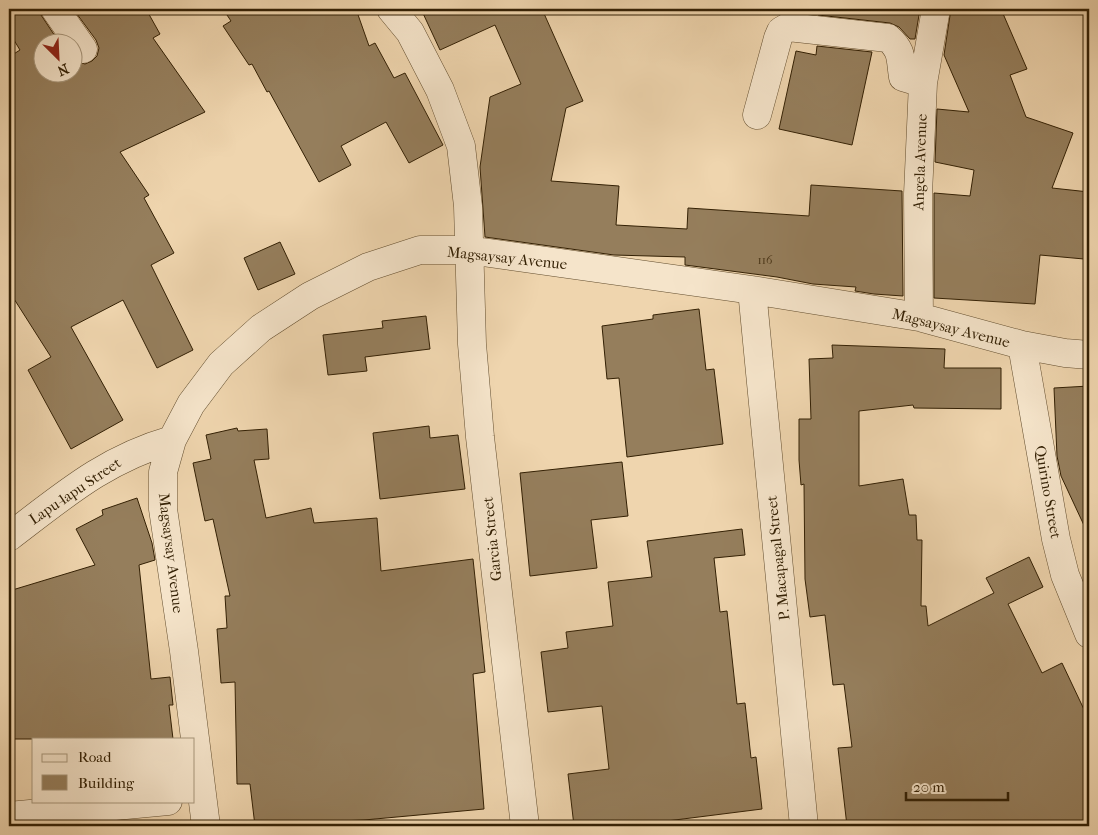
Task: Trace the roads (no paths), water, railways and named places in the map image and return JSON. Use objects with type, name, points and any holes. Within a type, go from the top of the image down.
[{"type":"street","points":[[55,9],[83,49]]},
{"type":"street","name":"Garcia Street","points":[[391,9],[410,32],[440,90],[461,146],[468,206],[472,344],[480,437],[526,826]]},
{"type":"street","name":"Angela Avenue","points":[[919,317],[918,194],[923,83],[936,9]]},
{"type":"street","points":[[757,115],[778,38],[782,31],[788,27],[888,38],[897,46],[902,62],[903,77],[923,83]]},
{"type":"street","name":"Magsaysay Avenue","points":[[191,738],[163,509],[163,472],[172,440],[191,404],[221,364],[261,328],[310,296],[368,267],[420,250],[468,250],[752,290],[919,317],[1022,345],[1065,353],[1089,355]]},
{"type":"street","name":"P. Macapagal Street","points":[[752,290],[804,826]]},
{"type":"street","name":"Quirino Street","points":[[1022,345],[1056,539],[1065,575],[1089,634]]},
{"type":"street","name":"Lapu-lapu Street","points":[[9,537],[79,484],[111,464],[142,449],[172,440]]},
{"type":"street","name":"Magsaysay Avenue","points":[[195,773],[198,798],[206,826]]},
{"type":"street","points":[[9,816],[157,802]]}]
